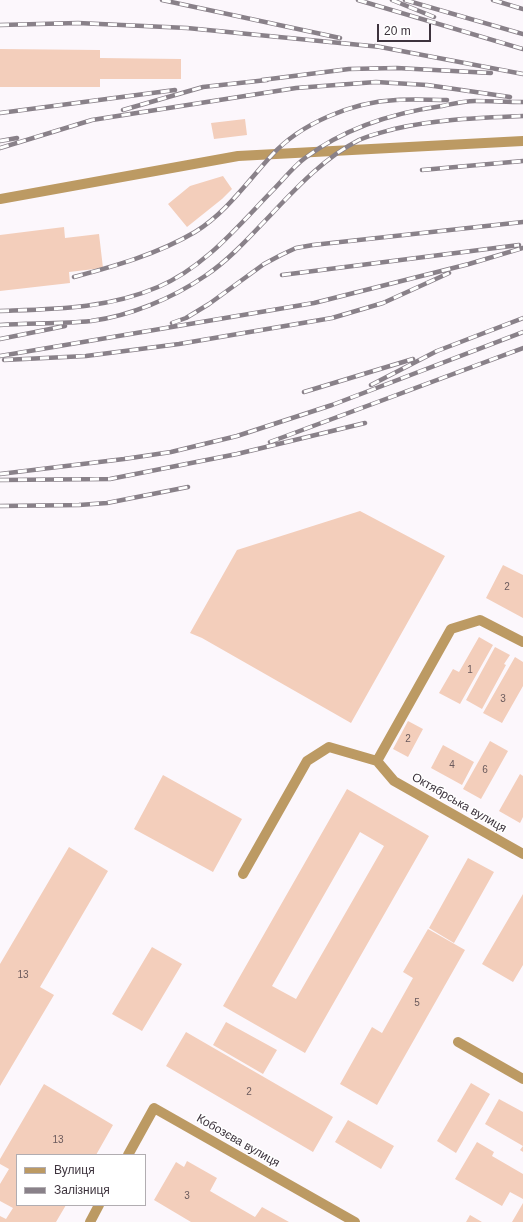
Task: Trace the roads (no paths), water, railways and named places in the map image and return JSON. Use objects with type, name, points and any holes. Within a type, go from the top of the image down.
[{"type":"street","points":[[0,199],[238,156],[523,141]]},
{"type":"street","points":[[243,874],[307,761],[329,747],[377,761],[451,629],[480,620],[523,642]]},
{"type":"street","name":"Октябрська вулиця","points":[[377,761],[394,781],[523,854]]},
{"type":"street","points":[[458,1042],[523,1079]]},
{"type":"street","name":"Кобозєва вулиця","points":[[129,1154],[154,1108],[355,1222]]},
{"type":"street","points":[[90,1222],[98,1206]]},
{"type":"railway","points":[[162,0],[340,38]]},
{"type":"railway","points":[[358,0],[523,49]]},
{"type":"railway","points":[[392,0],[434,17]]},
{"type":"railway","points":[[405,0],[523,34]]},
{"type":"railway","points":[[493,0],[523,9]]},
{"type":"railway","points":[[0,25],[78,23],[187,28],[381,47]]},
{"type":"railway","points":[[375,46],[523,74]]},
{"type":"railway","points":[[262,80],[349,69],[397,68],[491,73]]},
{"type":"railway","points":[[123,110],[203,87],[267,80]]},
{"type":"railway","points":[[0,148],[92,120],[296,88],[376,82],[427,85],[510,97]]},
{"type":"railway","points":[[0,113],[175,90]]},
{"type":"railway","points":[[74,277],[121,264],[151,253],[195,232],[217,216],[272,155],[284,144],[298,133],[329,116],[363,105],[380,102],[402,100],[447,100]]},
{"type":"railway","points":[[0,311],[100,304],[139,294],[175,279],[206,257],[220,244],[247,218],[292,169],[305,158],[336,138],[370,123],[405,113],[462,102],[523,102]]},
{"type":"railway","points":[[0,325],[80,322],[106,319],[151,305],[179,292],[213,271],[248,239],[307,178],[331,157],[363,138],[394,129],[426,123],[523,116]]},
{"type":"railway","points":[[0,141],[17,138]]},
{"type":"railway","points":[[422,170],[523,161]]},
{"type":"railway","points":[[172,323],[186,318],[209,304],[264,264],[296,248],[523,222]]},
{"type":"railway","points":[[282,275],[519,245]]},
{"type":"railway","points":[[0,356],[314,303],[469,264],[523,248]]},
{"type":"railway","points":[[4,360],[86,356],[179,344],[332,318],[383,303],[449,273]]},
{"type":"railway","points":[[371,385],[437,351],[523,318]]},
{"type":"railway","points":[[0,339],[65,326]]},
{"type":"railway","points":[[0,474],[171,452],[237,436],[332,405],[523,332]]},
{"type":"railway","points":[[270,442],[523,348]]},
{"type":"railway","points":[[304,392],[413,359]]},
{"type":"railway","points":[[0,480],[110,479],[237,454],[365,423]]},
{"type":"railway","points":[[0,506],[79,505],[107,503],[188,487]]}]
